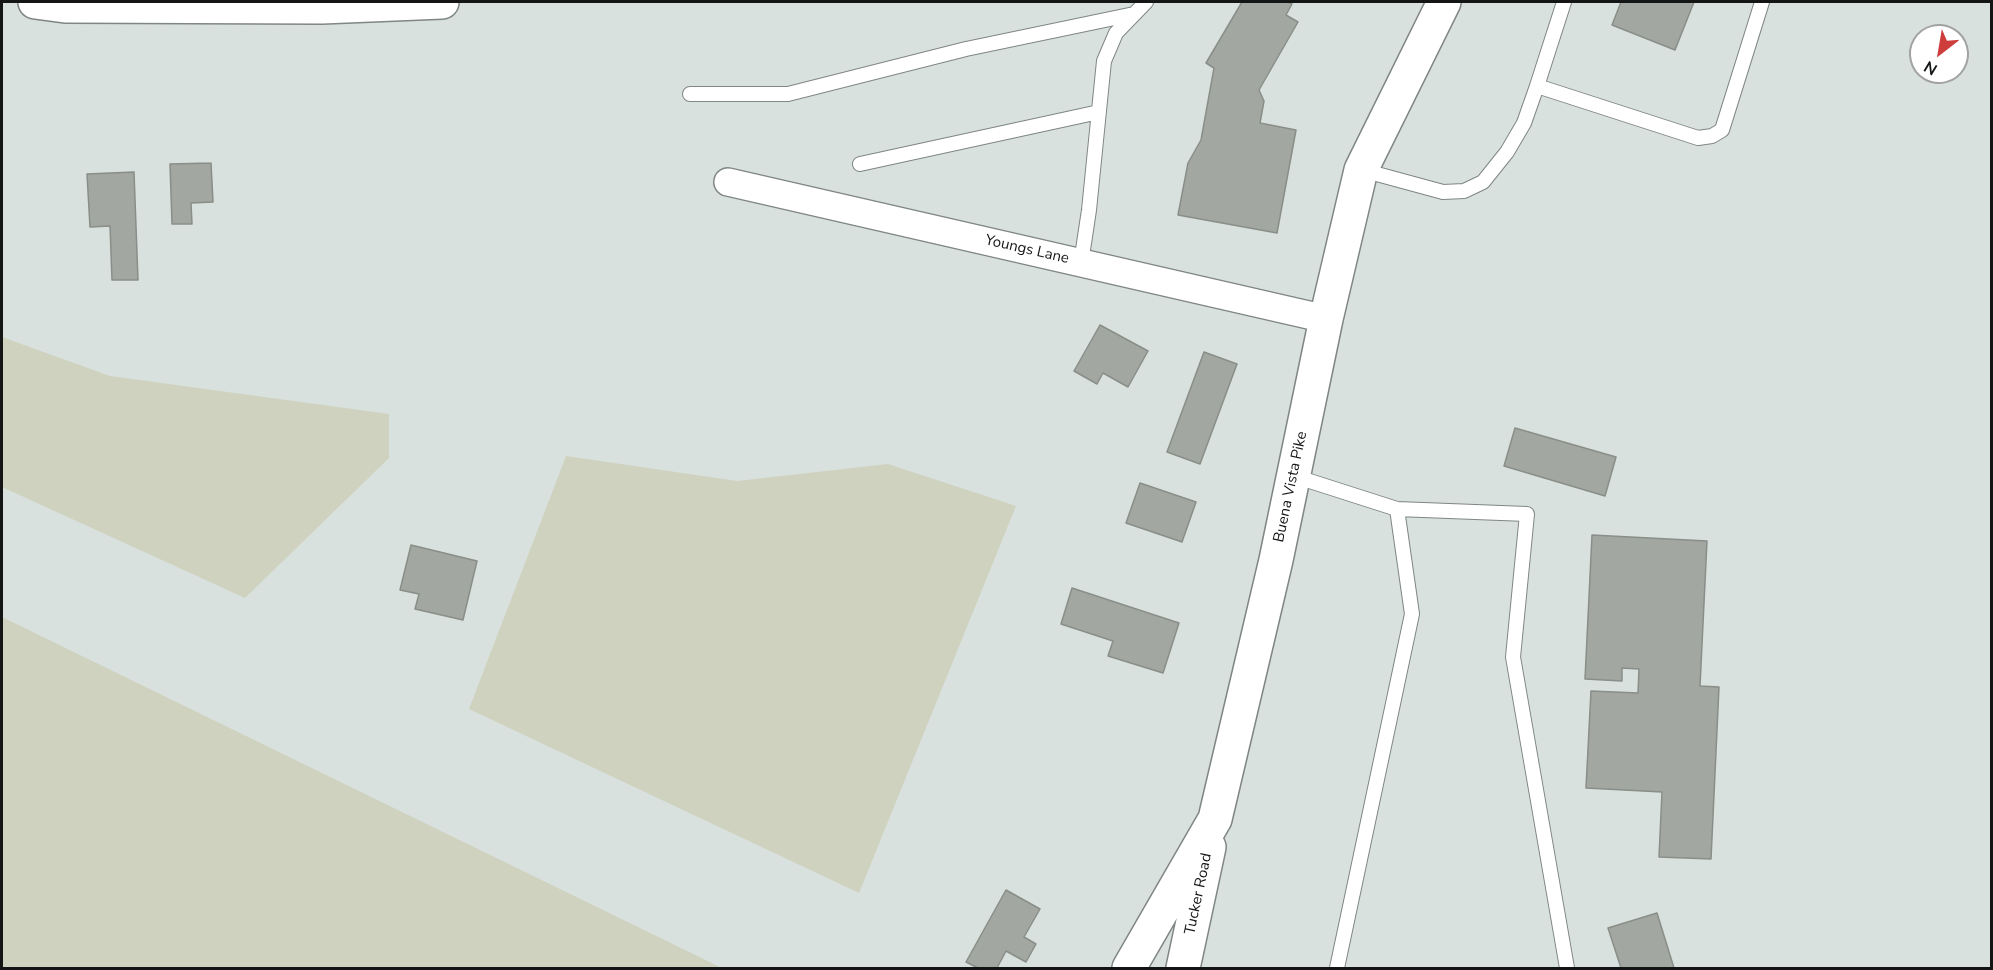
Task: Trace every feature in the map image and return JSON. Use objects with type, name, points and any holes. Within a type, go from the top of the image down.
[{"type":"main road","points":[[35,2],[65,6],[322,7],[442,2]]},
{"type":"main road","name":"Buena Vista Pike","points":[[1129,969],[1215,819],[1273,572],[1326,319],[1361,170],[1444,2]]},
{"type":"main road","name":"Tucker Road","points":[[1183,969],[1215,819]]},
{"type":"street","name":"Youngs Lane","points":[[728,182],[1326,319]]},
{"type":"lane","points":[[1081,263],[1089,210],[1104,61],[1116,33],[1146,2]]},
{"type":"lane","points":[[1361,170],[1443,192],[1464,191],[1483,182],[1507,152],[1524,123],[1564,2]]},
{"type":"lane","points":[[1537,86],[1698,138],[1712,136],[1722,130],[1762,2]]},
{"type":"lane","points":[[690,94],[788,94],[966,49],[1134,15]]},
{"type":"lane","points":[[860,164],[1099,112]]},
{"type":"lane","points":[[1294,476],[1397,509],[1527,514],[1513,657],[1567,969]]},
{"type":"lane","points":[[1337,969],[1412,614],[1397,509]]},
{"type":"green space","points":[[2,337],[110,376],[389,414],[389,458],[245,598],[2,487]]},
{"type":"green space","points":[[566,456],[737,481],[888,464],[1016,506],[859,893],[469,709]]},
{"type":"green space","points":[[2,617],[722,968],[2,968]]},
{"type":"building","points":[[1242,2],[1288,2],[1292,4],[1286,15],[1298,22],[1259,90],[1264,101],[1260,123],[1296,130],[1277,233],[1178,215],[1188,163],[1201,140],[1214,68],[1206,63]]},
{"type":"building","points":[[1621,2],[1694,2],[1675,50],[1612,25]]},
{"type":"building","points":[[211,163],[213,202],[191,203],[192,224],[172,224],[170,164]]},
{"type":"building","points":[[134,172],[138,280],[112,280],[110,226],[90,227],[87,174]]},
{"type":"building","points":[[1100,325],[1148,351],[1128,387],[1103,373],[1097,384],[1074,371]]},
{"type":"building","points":[[1204,352],[1237,364],[1200,464],[1167,452]]},
{"type":"building","points":[[1515,428],[1616,457],[1605,496],[1504,466]]},
{"type":"building","points":[[1140,483],[1196,502],[1182,542],[1126,523]]},
{"type":"building","points":[[1592,535],[1707,541],[1700,686],[1719,687],[1711,859],[1659,857],[1662,792],[1586,788],[1591,691],[1638,693],[1639,669],[1622,668],[1622,681],[1585,679]]},
{"type":"building","points":[[411,545],[477,561],[463,620],[415,609],[419,594],[400,590]]},
{"type":"building","points":[[1072,588],[1179,623],[1163,673],[1108,656],[1113,641],[1061,624]]},
{"type":"building","points":[[1006,890],[1040,909],[1024,937],[1036,944],[1026,962],[1006,951],[997,968],[978,968],[966,962]]},
{"type":"building","points":[[1657,913],[1674,968],[1621,968],[1608,928]]}]
